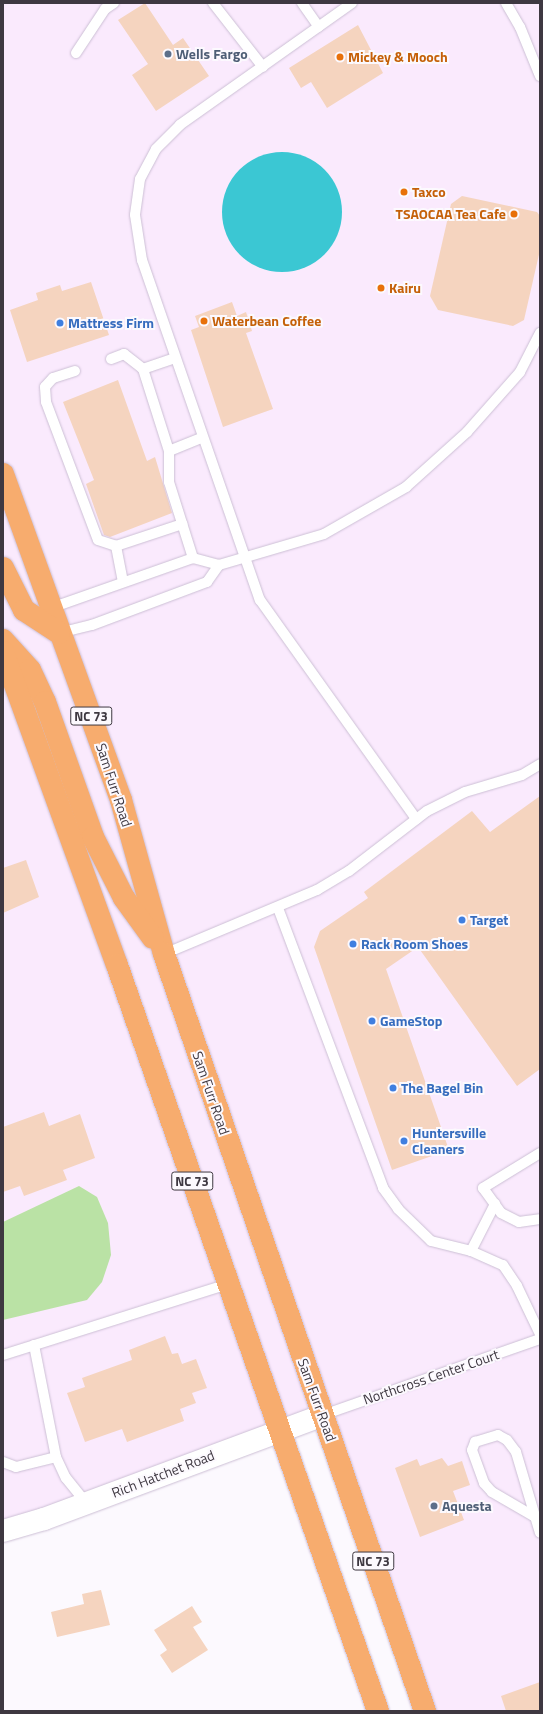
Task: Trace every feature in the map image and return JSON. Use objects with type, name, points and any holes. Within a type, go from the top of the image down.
[{"type":"main road","name":"Sam Furr Road","points":[[3,474],[59,633],[121,800],[164,954],[425,1711]]},
{"type":"main road","points":[[3,568],[24,610],[59,633]]},
{"type":"main road","points":[[4,653],[30,670],[45,702],[93,837],[124,898],[164,954]]},
{"type":"main road","name":"NC 73","points":[[4,653],[378,1711]]},
{"type":"street","name":"Rich Hatchet Road","points":[[3,1531],[86,1503],[323,1415]]},
{"type":"lane","points":[[76,53],[105,9],[114,3]]},
{"type":"lane","points":[[213,3],[263,66]]},
{"type":"lane","points":[[302,3],[319,27]]},
{"type":"lane","points":[[352,3],[180,125],[156,149],[140,179],[135,215],[142,260],[202,438],[244,558],[263,606],[416,819]]},
{"type":"lane","points":[[506,3],[520,27],[540,76]]},
{"type":"lane","points":[[51,608],[193,558],[219,565],[324,534],[406,487],[467,432],[520,372],[540,333]]},
{"type":"lane","points":[[111,359],[124,354],[143,369],[169,451],[169,482],[193,558]]},
{"type":"lane","points":[[143,369],[175,358]]},
{"type":"lane","points":[[75,371],[53,378],[45,387],[46,402],[98,540],[116,546],[182,524]]},
{"type":"lane","points":[[169,451],[202,438]]},
{"type":"lane","points":[[116,546],[123,582]]},
{"type":"lane","points":[[59,633],[92,625],[207,582],[219,565]]},
{"type":"lane","points":[[164,954],[278,908],[317,890],[349,871],[416,819],[465,792],[522,775],[540,764]]},
{"type":"lane","points":[[278,908],[383,1188],[398,1209],[431,1242],[471,1251],[503,1265],[517,1286],[540,1334]]},
{"type":"lane","points":[[540,1153],[483,1188],[501,1213],[519,1222],[540,1219]]},
{"type":"lane","points":[[471,1251],[495,1204]]},
{"type":"lane","points":[[3,1355],[228,1284]]},
{"type":"lane","name":"Northcross Center Court","points":[[323,1415],[540,1339]]},
{"type":"lane","points":[[34,1345],[56,1457],[66,1478],[86,1503]]},
{"type":"lane","points":[[535,1517],[492,1492],[484,1483],[472,1450],[476,1442],[498,1435],[507,1440],[516,1452],[540,1533]]},
{"type":"lane","points":[[3,1462],[16,1467],[56,1457]]},
{"type":"shaded area","points":[[3,3],[540,3],[540,1711],[425,1711],[323,1415],[3,1531]]},
{"type":"green space","points":[[79,1186],[97,1197],[108,1223],[111,1255],[102,1282],[87,1300],[3,1320],[3,1222]]},
{"type":"water","points":[[282,152],[305,157],[315,162],[324,170],[332,179],[337,189],[342,212],[337,235],[332,245],[324,254],[315,262],[305,267],[282,272],[259,267],[249,262],[240,254],[232,245],[227,235],[222,212],[227,189],[232,179],[240,170],[249,162],[259,157]]},
{"type":"building","name":"Wells Fargo","points":[[145,3],[173,45],[183,38],[209,76],[156,111],[132,75],[148,64],[118,20]]},
{"type":"building","name":"Mickey & Mooch","points":[[358,25],[383,73],[327,108],[311,82],[301,88],[289,68]]},
{"type":"building","points":[[462,196],[537,212],[540,216],[540,250],[524,320],[513,326],[438,310],[430,296],[451,204]]},
{"type":"building","name":"Mattress Firm","points":[[91,282],[109,335],[27,362],[10,310],[38,300],[36,293],[60,285],[62,291]]},
{"type":"building","points":[[232,302],[237,316],[246,312],[252,331],[246,333],[273,409],[223,427],[191,330],[199,327],[195,316]]},
{"type":"building","points":[[118,380],[147,461],[155,457],[172,513],[110,537],[104,535],[86,484],[94,480],[63,402]]},
{"type":"building","name":"Target","points":[[540,796],[540,1069],[517,1086],[418,947],[386,969],[449,1150],[392,1170],[314,947],[320,931],[368,898],[364,892],[472,811],[490,832]]},
{"type":"building","points":[[26,860],[39,897],[3,913],[3,868]]},
{"type":"building","points":[[44,1112],[49,1126],[80,1114],[95,1158],[63,1170],[67,1180],[24,1196],[20,1186],[3,1192],[3,1127]]},
{"type":"building","points":[[165,1336],[172,1354],[178,1353],[182,1364],[196,1359],[207,1388],[192,1393],[196,1403],[180,1409],[184,1421],[127,1442],[122,1429],[85,1442],[67,1393],[85,1387],[82,1378],[132,1360],[129,1350]]},
{"type":"building","name":"Aquesta","points":[[442,1458],[448,1466],[462,1461],[470,1485],[453,1491],[464,1520],[420,1537],[395,1468],[417,1459],[420,1466]]},
{"type":"building","points":[[101,1590],[110,1625],[57,1637],[51,1612],[84,1604],[82,1594]]},
{"type":"building","points":[[192,1606],[202,1622],[193,1627],[208,1650],[172,1673],[160,1655],[167,1650],[154,1630]]},
{"type":"building","points":[[540,1682],[540,1711],[506,1711],[501,1696]]},
{"type":"place","name":"Wells Fargo","points":[[168,54]]},
{"type":"place","name":"Mickey & Mooch","points":[[340,57]]},
{"type":"place","name":"Taxco","points":[[404,192]]},
{"type":"place","name":"TSAOCAA Tea Cafe","points":[[514,214]]},
{"type":"place","name":"Kairu","points":[[381,288]]},
{"type":"place","name":"Waterbean Coffee","points":[[204,321]]},
{"type":"place","name":"Mattress Firm","points":[[60,323]]},
{"type":"place","name":"Target","points":[[462,920]]},
{"type":"place","name":"Rack Room Shoes","points":[[353,944]]},
{"type":"place","name":"GameStop","points":[[372,1021]]},
{"type":"place","name":"The Bagel Bin","points":[[393,1088]]},
{"type":"place","name":"Huntersville Cleaners","points":[[404,1141]]},
{"type":"place","name":"Aquesta","points":[[434,1506]]}]
